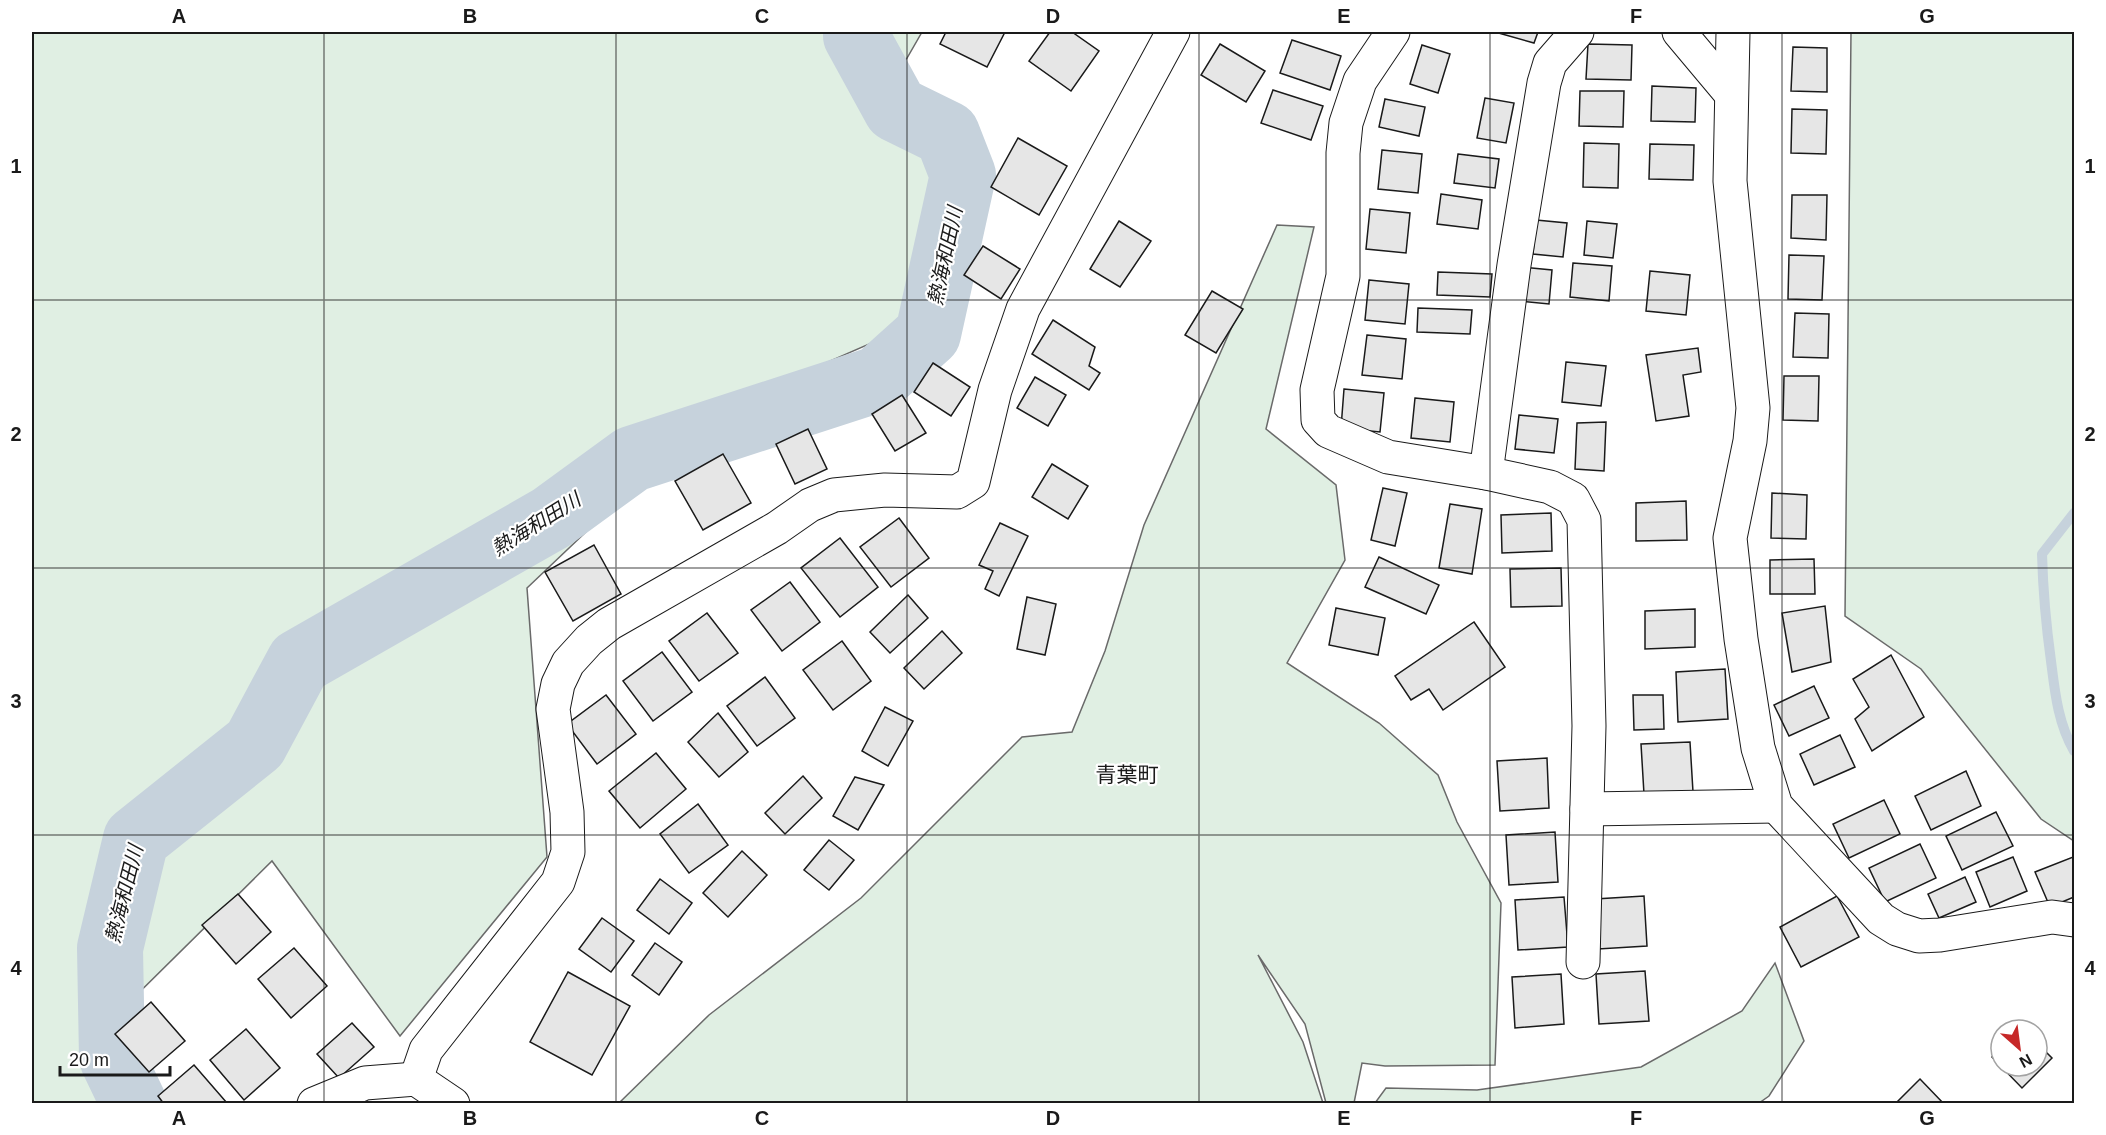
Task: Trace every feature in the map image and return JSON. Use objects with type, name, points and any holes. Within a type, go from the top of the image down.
[{"type":"street","points":[[416,1079],[426,1050],[558,882],[568,852],[567,812],[553,709],[558,684],[568,663],[589,640],[609,624],[777,528],[810,505],[834,495],[885,490],[957,492],[973,482],[995,390],[1023,309],[1173,32]]},
{"type":"street","points":[[1393,32],[1360,81],[1346,123],[1343,153],[1344,276],[1317,390],[1318,420],[1328,431],[1388,457],[1486,473],[1550,487],[1573,498],[1584,520],[1589,726],[1583,962]]},
{"type":"street","points":[[1486,473],[1514,265],[1544,83],[1550,63],[1577,32]]},
{"type":"street","points":[[1679,32],[1731,94]]},
{"type":"street","points":[[1733,32],[1730,181],[1753,408],[1750,441],[1730,538],[1758,748],[1776,806],[1881,919],[1897,929],[1919,936],[1940,935],[2052,916],[2074,920]]},
{"type":"street","points":[[1587,809],[1776,806]]},
{"type":"street","points":[[314,1104],[365,1083],[416,1079],[453,1104]]},
{"type":"green space","points":[[32,32],[922,32],[887,93],[950,172],[906,328],[711,413],[527,588],[547,857],[400,1036],[272,861],[88,1043],[114,1103],[32,1103]]},
{"type":"green space","points":[[1851,32],[2074,32],[2074,841],[2041,819],[1921,669],[1845,616]]},
{"type":"green space","points":[[1277,225],[1314,227],[1266,429],[1336,485],[1345,560],[1287,663],[1379,723],[1438,775],[1457,822],[1501,903],[1495,1065],[1385,1066],[1362,1063],[1354,1103],[1326,1103],[1305,1024],[1258,955],[1303,1042],[1323,1103],[618,1104],[709,1015],[861,898],[1022,737],[1072,732],[1105,651],[1144,525]]},
{"type":"green space","points":[[1775,963],[1804,1041],[1769,1096],[1759,1103],[1375,1103],[1386,1088],[1477,1090],[1641,1067],[1742,1011]]},
{"type":"building","points":[[946,32],[1005,32],[987,67],[940,44]]},
{"type":"building","points":[[1050,32],[1072,32],[1099,51],[1071,91],[1029,61]]},
{"type":"building","points":[[1495,32],[1538,32],[1534,43]]},
{"type":"building","points":[[1292,40],[1341,56],[1330,90],[1280,73]]},
{"type":"building","points":[[1220,44],[1265,71],[1246,102],[1201,75]]},
{"type":"building","points":[[1588,44],[1632,45],[1631,80],[1586,79]]},
{"type":"building","points":[[1422,45],[1450,54],[1438,93],[1410,84]]},
{"type":"building","points":[[1793,47],[1827,48],[1827,92],[1791,91]]},
{"type":"building","points":[[1652,86],[1696,88],[1695,122],[1651,121]]},
{"type":"building","points":[[1273,90],[1323,106],[1311,140],[1261,123]]},
{"type":"building","points":[[1580,91],[1624,91],[1623,127],[1579,126]]},
{"type":"building","points":[[1485,98],[1514,103],[1506,143],[1477,138]]},
{"type":"building","points":[[1385,99],[1425,107],[1419,136],[1379,127]]},
{"type":"building","points":[[1792,109],[1827,110],[1826,154],[1791,153]]},
{"type":"building","points":[[1018,138],[1067,166],[1039,215],[991,187]]},
{"type":"building","points":[[1584,143],[1619,144],[1618,188],[1583,187]]},
{"type":"building","points":[[1650,144],[1694,145],[1693,180],[1649,179]]},
{"type":"building","points":[[1382,150],[1422,154],[1418,193],[1378,189]]},
{"type":"building","points":[[1458,154],[1499,159],[1495,188],[1454,183]]},
{"type":"building","points":[[1441,194],[1482,200],[1478,229],[1437,224]]},
{"type":"building","points":[[1792,195],[1827,195],[1826,240],[1791,238]]},
{"type":"building","points":[[1370,209],[1410,213],[1406,253],[1366,249]]},
{"type":"building","points":[[1536,220],[1567,223],[1563,257],[1533,254]]},
{"type":"building","points":[[1119,221],[1151,241],[1120,287],[1090,269]]},
{"type":"building","points":[[1587,221],[1617,224],[1613,258],[1584,255]]},
{"type":"building","points":[[983,246],[1020,269],[1001,299],[964,275]]},
{"type":"building","points":[[1789,255],[1824,256],[1822,300],[1788,299]]},
{"type":"building","points":[[1573,263],[1612,266],[1609,301],[1570,297]]},
{"type":"building","points":[[1522,267],[1552,270],[1549,304],[1519,301]]},
{"type":"building","points":[[1650,271],[1690,275],[1686,315],[1646,311]]},
{"type":"building","points":[[1438,272],[1492,274],[1490,297],[1437,295]]},
{"type":"building","points":[[1369,280],[1409,284],[1405,324],[1365,320]]},
{"type":"building","points":[[1212,291],[1243,309],[1216,353],[1185,335]]},
{"type":"building","points":[[1418,308],[1472,310],[1470,334],[1417,332]]},
{"type":"building","points":[[1795,313],[1829,314],[1828,358],[1793,357]]},
{"type":"building","points":[[1053,320],[1095,347],[1089,366],[1100,373],[1089,390],[1032,354]]},
{"type":"building","points":[[1367,335],[1406,339],[1402,379],[1362,375]]},
{"type":"building","points":[[1698,348],[1701,372],[1683,375],[1689,416],[1656,421],[1646,355]]},
{"type":"building","points":[[1566,362],[1606,366],[1601,406],[1562,402]]},
{"type":"building","points":[[933,363],[970,387],[951,416],[914,392]]},
{"type":"building","points":[[1784,376],[1819,376],[1818,421],[1783,420]]},
{"type":"building","points":[[1035,377],[1066,395],[1048,426],[1017,408]]},
{"type":"building","points":[[1344,389],[1384,393],[1380,432],[1341,428]]},
{"type":"building","points":[[902,395],[926,433],[895,451],[872,414]]},
{"type":"building","points":[[1415,398],[1454,402],[1450,442],[1411,438]]},
{"type":"building","points":[[1519,415],[1558,419],[1554,453],[1515,449]]},
{"type":"building","points":[[1606,422],[1604,471],[1575,469],[1577,423]]},
{"type":"building","points":[[808,429],[827,469],[795,484],[776,444]]},
{"type":"building","points":[[723,454],[751,503],[703,530],[675,481]]},
{"type":"building","points":[[1052,464],[1088,486],[1068,519],[1032,497]]},
{"type":"building","points":[[1383,488],[1407,493],[1395,546],[1371,540]]},
{"type":"building","points":[[1772,493],[1807,495],[1806,539],[1771,538]]},
{"type":"building","points":[[1686,501],[1687,540],[1636,541],[1636,503]]},
{"type":"building","points":[[1450,504],[1482,509],[1472,574],[1439,568]]},
{"type":"building","points":[[1551,513],[1552,551],[1502,553],[1501,515]]},
{"type":"building","points":[[899,518],[929,558],[891,587],[860,547]]},
{"type":"building","points":[[1000,523],[1028,536],[999,596],[985,589],[993,571],[979,565]]},
{"type":"building","points":[[840,538],[878,587],[840,617],[801,568]]},
{"type":"building","points":[[594,545],[621,594],[573,621],[545,572]]},
{"type":"building","points":[[1379,557],[1439,585],[1426,614],[1365,587]]},
{"type":"building","points":[[1814,559],[1815,594],[1770,594],[1770,560]]},
{"type":"building","points":[[1561,568],[1562,606],[1511,607],[1510,569]]},
{"type":"building","points":[[790,582],[820,622],[782,651],[751,610]]},
{"type":"building","points":[[908,595],[928,618],[890,653],[870,632]]},
{"type":"building","points":[[1027,597],[1056,604],[1045,655],[1017,649]]},
{"type":"building","points":[[1825,606],[1831,662],[1792,672],[1782,613]]},
{"type":"building","points":[[1336,608],[1385,618],[1378,655],[1329,645]]},
{"type":"building","points":[[1695,609],[1695,647],[1645,649],[1645,611]]},
{"type":"building","points":[[707,613],[738,653],[699,681],[669,641]]},
{"type":"building","points":[[1474,622],[1505,667],[1443,710],[1429,689],[1411,700],[1395,676]]},
{"type":"building","points":[[942,631],[962,653],[924,689],[904,668]]},
{"type":"building","points":[[842,641],[871,681],[833,710],[803,670]]},
{"type":"building","points":[[662,652],[692,692],[653,721],[623,681]]},
{"type":"building","points":[[1891,655],[1924,717],[1872,751],[1855,719],[1869,707],[1853,679]]},
{"type":"building","points":[[1725,669],[1728,719],[1678,722],[1676,672]]},
{"type":"building","points":[[765,677],[795,718],[757,746],[727,706]]},
{"type":"building","points":[[1814,686],[1829,718],[1789,736],[1774,705]]},
{"type":"building","points":[[606,695],[636,734],[597,764],[567,724]]},
{"type":"building","points":[[1633,695],[1663,695],[1664,729],[1634,730]]},
{"type":"building","points":[[885,707],[913,721],[888,766],[862,751]]},
{"type":"building","points":[[718,713],[748,752],[719,777],[688,742]]},
{"type":"building","points":[[1840,735],[1855,767],[1814,785],[1800,754]]},
{"type":"building","points":[[1690,742],[1693,792],[1644,794],[1641,744]]},
{"type":"building","points":[[656,753],[686,789],[640,828],[609,791]]},
{"type":"building","points":[[1547,758],[1549,808],[1500,811],[1497,761]]},
{"type":"building","points":[[1966,771],[1981,806],[1931,830],[1915,796]]},
{"type":"building","points":[[803,776],[822,798],[785,834],[765,813]]},
{"type":"building","points":[[855,777],[884,785],[858,830],[833,816]]},
{"type":"building","points":[[1884,800],[1900,834],[1849,858],[1833,824]]},
{"type":"building","points":[[698,804],[728,845],[689,873],[660,834]]},
{"type":"building","points":[[1996,812],[2013,846],[1962,870],[1946,836]]},
{"type":"building","points":[[1555,832],[1558,882],[1509,885],[1506,835]]},
{"type":"building","points":[[829,840],[854,860],[829,890],[804,870]]},
{"type":"building","points":[[1920,844],[1936,878],[1885,902],[1869,868]]},
{"type":"building","points":[[742,851],[767,875],[728,917],[703,893]]},
{"type":"building","points":[[2013,857],[2027,891],[1990,907],[1976,872]]},
{"type":"building","points":[[2073,857],[2074,897],[2050,907],[2035,872]]},
{"type":"building","points":[[1965,877],[1976,902],[1939,918],[1928,894]]},
{"type":"building","points":[[660,879],[692,903],[669,934],[637,910]]},
{"type":"building","points":[[238,894],[271,932],[236,964],[202,925]]},
{"type":"building","points":[[1644,896],[1647,946],[1598,949],[1595,899]]},
{"type":"building","points":[[1837,896],[1859,937],[1801,967],[1780,927]]},
{"type":"building","points":[[1564,897],[1568,947],[1518,950],[1515,900]]},
{"type":"building","points":[[602,918],[634,941],[611,972],[579,949]]},
{"type":"building","points":[[655,943],[682,962],[659,995],[632,975]]},
{"type":"building","points":[[294,948],[327,986],[291,1018],[258,979]]},
{"type":"building","points":[[1645,971],[1649,1021],[1599,1024],[1596,974]]},
{"type":"building","points":[[568,972],[630,1006],[592,1075],[530,1042]]},
{"type":"building","points":[[1561,974],[1564,1024],[1515,1028],[1512,977]]},
{"type":"building","points":[[151,1002],[185,1041],[149,1072],[115,1034]]},
{"type":"building","points":[[352,1023],[374,1047],[339,1078],[317,1054]]},
{"type":"building","points":[[246,1029],[280,1068],[244,1100],[210,1060]]},
{"type":"building","points":[[194,1065],[227,1104],[164,1104],[158,1096]]},
{"type":"building","points":[[2012,1078],[2032,1078],[2022,1088]]},
{"type":"building","points":[[1920,1079],[1944,1104],[1895,1104]]},
{"type":"waterway","name":"熱海和田川","points":[[134,1104],[112,1058],[110,948],[136,839],[255,744],[299,662],[551,518],[632,459],[878,379],[928,334],[963,175],[947,134],[896,109],[856,36],[856,32]]},
{"type":"waterway","points":[[2074,513],[2042,554],[2046,621],[2056,696],[2064,730],[2074,751]]},
{"type":"district","name":"青葉町","points":[[1127,775]]}]
